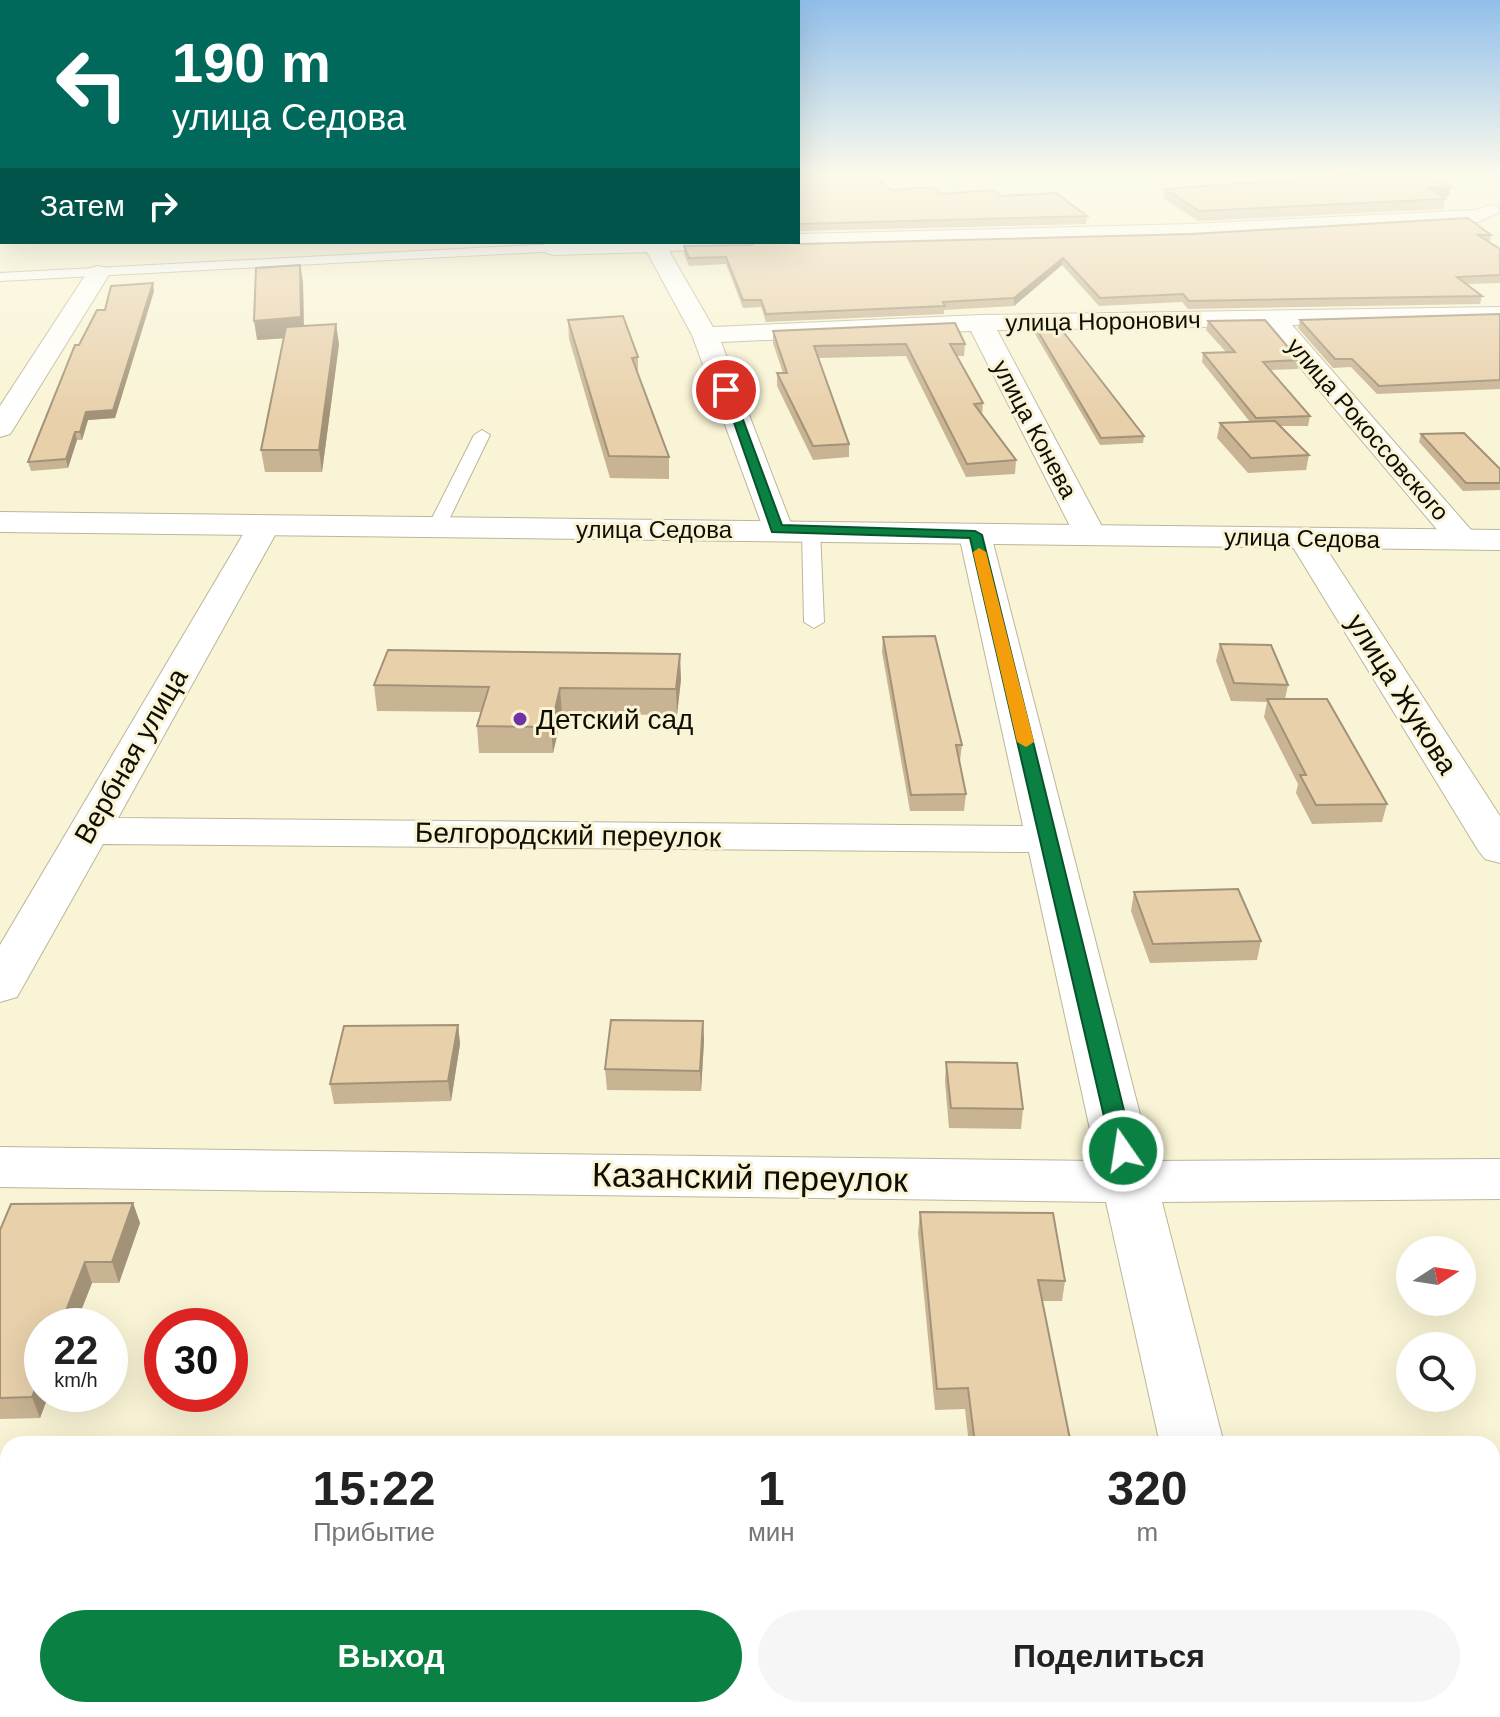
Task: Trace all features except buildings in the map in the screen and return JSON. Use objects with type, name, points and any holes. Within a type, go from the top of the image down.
[{"type":"street","points":[[659,253],[705,335],[777,529]]},
{"type":"street","points":[[0,428],[98,273]]},
{"type":"street","name":"улица Норонович","points":[[705,335],[980,323],[1500,314]]},
{"type":"street","name":"улица Рокоссовского","points":[[1273,319],[1463,539]]},
{"type":"street","name":"улица Конева","points":[[980,323],[1090,534]]},
{"type":"street","name":"улица Седова","points":[[0,522],[1500,540]]},
{"type":"street","name":"Вербная улица","points":[[0,986],[264,526]]},
{"type":"street","points":[[975,535],[1190,1436]]},
{"type":"street","name":"улица Жукова","points":[[1304,539],[1500,850]]},
{"type":"street","name":"Белгородский переулок","points":[[87,831],[1049,839]]},
{"type":"street","name":"Казанский переулок","points":[[0,1167],[1130,1182],[1500,1179]]},
{"type":"lane","points":[[0,277],[422,253]]},
{"type":"lane","points":[[436,528],[482,435]]},
{"type":"lane","points":[[811,530],[814,622]]},
{"type":"slow traffic","points":[[979,552],[1026,742]]},
{"type":"place","name":"Детский сад","points":[[520,719]]},
{"type":"route","points":[[726,390],[777,529],[975,535],[1123,1151]]}]
